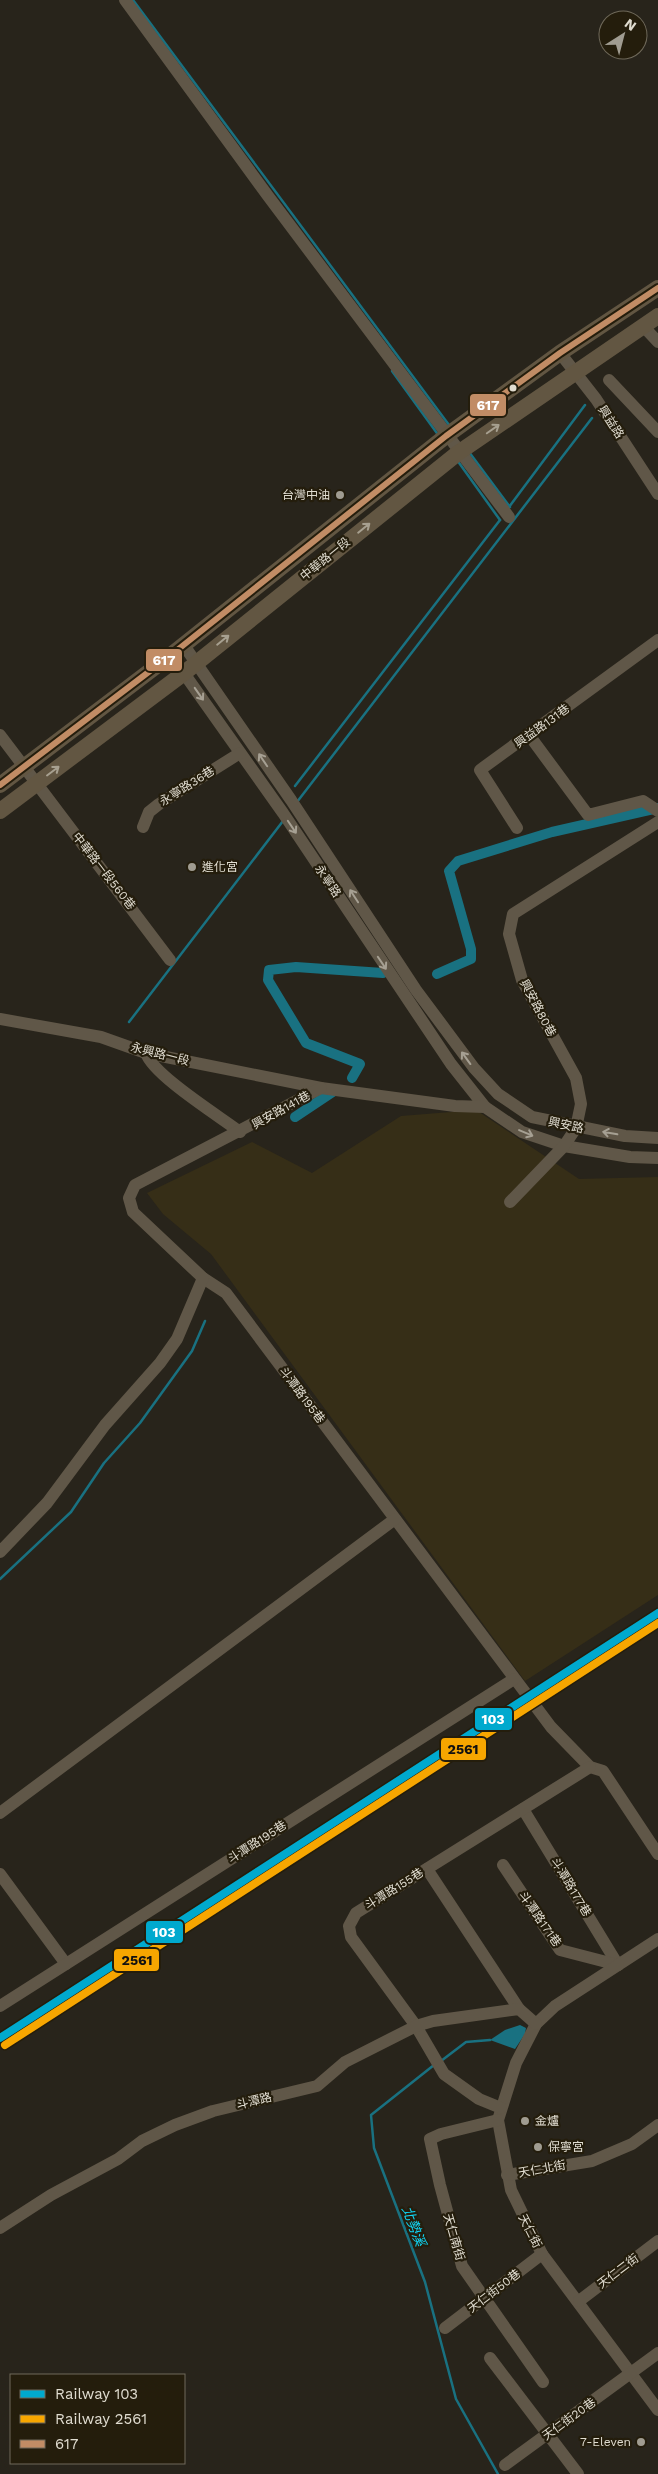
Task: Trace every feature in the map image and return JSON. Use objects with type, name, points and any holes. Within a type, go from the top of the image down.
[{"type":"main road","name":"中華路一段","points":[[0,785],[177,649],[446,436],[560,353],[658,288]]},
{"type":"main road","name":"中華路一段","points":[[0,811],[184,673],[458,453],[658,316]]},
{"type":"street","points":[[125,0],[458,453],[509,517]]},
{"type":"street","points":[[643,326],[658,342]]},
{"type":"street","name":"興益路","points":[[560,353],[576,372],[658,494]]},
{"type":"street","points":[[610,380],[658,432]]},
{"type":"street","name":"興益路131巷","points":[[517,828],[480,770],[658,640]]},
{"type":"street","name":"永寧路","points":[[177,649],[197,662],[416,990],[474,1068],[498,1094]]},
{"type":"street","name":"永寧路","points":[[177,649],[184,673],[417,1015],[451,1064],[485,1107]]},
{"type":"street","name":"中華路一段560巷","points":[[0,735],[170,960]]},
{"type":"street","points":[[529,736],[588,815],[643,801],[658,811]]},
{"type":"street","name":"永寧路36巷","points":[[143,827],[149,812],[159,804],[240,753]]},
{"type":"street","name":"興安路80巷","points":[[510,1202],[564,1146],[576,1128],[581,1104],[576,1078],[522,980],[509,934],[513,914],[658,822]]},
{"type":"street","name":"永興路一段","points":[[0,1019],[101,1037],[146,1053],[321,1088]]},
{"type":"street","points":[[146,1053],[148,1061],[165,1077],[240,1132]]},
{"type":"street","points":[[321,1088],[455,1106],[485,1107],[498,1094]]},
{"type":"street","name":"興安路141巷","points":[[204,1278],[133,1212],[129,1198],[135,1185],[240,1132],[321,1088]]},
{"type":"street","name":"興安路","points":[[498,1094],[532,1117],[576,1128],[625,1136],[658,1138]]},
{"type":"street","name":"興安路","points":[[485,1107],[522,1132],[564,1146],[612,1155],[658,1158]]},
{"type":"street","points":[[0,1552],[47,1503],[105,1425],[160,1363],[177,1339],[204,1278]]},
{"type":"street","name":"斗潭路195巷","points":[[204,1278],[226,1293],[551,1727],[590,1767],[603,1771],[658,1854]]},
{"type":"street","points":[[0,1813],[395,1519]]},
{"type":"street","name":"斗潭路195巷","points":[[0,2006],[514,1678]]},
{"type":"street","name":"斗潭路155巷","points":[[499,2114],[444,2074],[416,2026],[351,1938],[349,1926],[356,1912],[590,1767]]},
{"type":"street","name":"斗潭路177巷","points":[[524,1808],[618,1965]]},
{"type":"street","name":"斗潭路171巷","points":[[503,1865],[560,1950],[618,1965]]},
{"type":"street","points":[[427,1869],[519,2009],[536,2024],[555,2006],[658,1940]]},
{"type":"street","points":[[0,1874],[66,1964]]},
{"type":"street","name":"斗潭路","points":[[0,2228],[51,2195],[167,2129],[213,2111],[317,2086],[345,2062],[416,2026],[433,2021],[519,2009]]},
{"type":"street","name":"天仁街","points":[[536,2024],[516,2063],[499,2114],[507,2175],[521,2214],[542,2254],[632,2372],[658,2410]]},
{"type":"street","name":"天仁南街","points":[[499,2114],[430,2139],[440,2185],[462,2266],[483,2299],[543,2382]]},
{"type":"street","name":"天仁北街","points":[[507,2175],[592,2161],[632,2144],[658,2125]]},
{"type":"street","name":"天仁二街","points":[[579,2301],[658,2241]]},
{"type":"street","name":"天仁街50巷","points":[[445,2328],[542,2254]]},
{"type":"street","name":"天仁街20巷","points":[[505,2465],[658,2353]]},
{"type":"street","points":[[490,2358],[578,2474]]},
{"type":"shaded area","points":[[476,1110],[579,1179],[658,1177],[658,1595],[525,1681],[211,1254],[163,1214],[147,1193],[252,1142],[312,1173],[401,1116]]},
{"type":"water","points":[[520,2025],[526,2028],[525,2034],[515,2049],[490,2040],[505,2030]]},
{"type":"waterway","points":[[133,0],[449,425]]},
{"type":"waterway","points":[[392,371],[439,436]]},
{"type":"waterway","points":[[509,507],[585,405]]},
{"type":"waterway","points":[[297,802],[592,418]]},
{"type":"waterway","points":[[469,452],[510,507]]},
{"type":"waterway","points":[[457,460],[500,520]]},
{"type":"waterway","points":[[295,786],[500,520]]},
{"type":"waterway","points":[[437,974],[471,959],[471,949],[449,871],[458,861],[552,832],[658,808]]},
{"type":"waterway","points":[[129,1022],[283,821]]},
{"type":"waterway","points":[[352,1078],[360,1064],[306,1043],[268,980],[269,970],[296,967],[383,973]]},
{"type":"waterway","points":[[295,1117],[334,1091]]},
{"type":"waterway","points":[[0,1579],[71,1512],[104,1463],[140,1423],[192,1351],[205,1321]]},
{"type":"waterway","name":"北勢溪","points":[[441,2061],[466,2042],[490,2040]]},
{"type":"waterway","name":"北勢溪","points":[[434,2065],[371,2115],[374,2148],[425,2282],[456,2399],[498,2474]]},
{"type":"rail line","name":"103","points":[[0,2038],[658,1613]]},
{"type":"rail line","name":"2561","points":[[5,2045],[658,1623]]},
{"type":"transit line","name":"617","points":[[0,785],[171,655],[446,436],[560,353],[658,288]]},
{"type":"place","name":"台灣中油","points":[[340,495]]},
{"type":"place","name":"進化宮","points":[[192,867]]},
{"type":"place","name":"金爐","points":[[525,2121]]},
{"type":"place","name":"保寧宮","points":[[538,2147]]},
{"type":"place","name":"7-Eleven","points":[[641,2442]]}]
